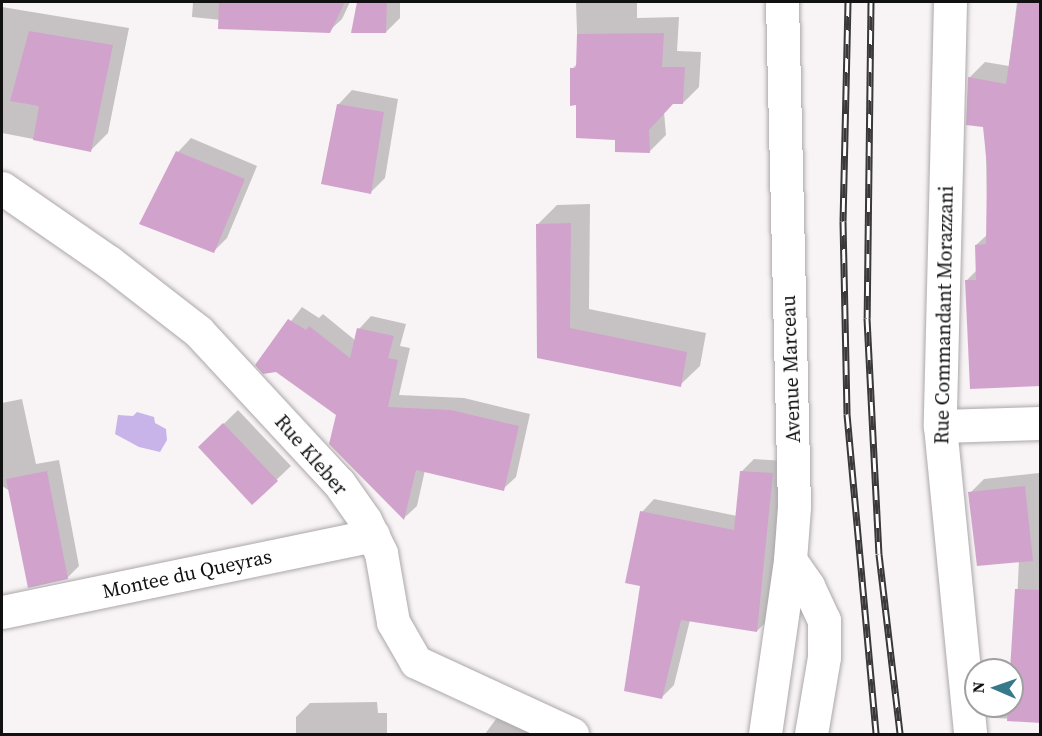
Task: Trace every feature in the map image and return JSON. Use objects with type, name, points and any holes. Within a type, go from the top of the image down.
[{"type":"street","name":"Avenue Marceau","points":[[765,735],[790,560],[795,464],[782,2]]},
{"type":"street","name":"Rue Commandant Morazzani","points":[[950,2],[940,426],[970,735]]},
{"type":"street","name":"Rue Kleber","points":[[2,189],[109,262],[198,331],[339,483],[373,535],[384,568],[393,622],[416,662],[572,735]]},
{"type":"street","points":[[940,426],[1041,423]]},
{"type":"street","name":"Montee du Queyras","points":[[2,612],[373,535]]},
{"type":"street","points":[[790,560],[808,586],[824,620],[824,657],[811,735]]},
{"type":"shaded area","points":[[137,412],[154,417],[155,423],[166,429],[167,440],[160,452],[139,447],[115,434],[118,415],[133,416]]},
{"type":"building","points":[[219,2],[345,2],[330,33],[218,29]]},
{"type":"building","points":[[357,2],[387,2],[386,33],[351,33]]},
{"type":"building","points":[[1018,2],[1041,2],[1041,386],[970,389],[965,280],[976,280],[975,245],[986,244],[987,165],[983,127],[966,125],[968,77],[1006,84]]},
{"type":"building","points":[[29,31],[113,45],[91,152],[33,140],[39,106],[10,101]]},
{"type":"building","points":[[664,33],[662,67],[685,67],[683,104],[673,104],[649,130],[650,153],[615,152],[615,140],[576,138],[576,105],[570,106],[570,68],[576,68],[577,34]]},
{"type":"building","points":[[337,104],[384,112],[371,194],[321,184]]},
{"type":"building","points":[[176,151],[245,179],[214,253],[139,224]]},
{"type":"building","points":[[571,223],[570,328],[687,352],[681,387],[537,358],[536,224]]},
{"type":"building","points":[[288,319],[306,330],[309,326],[350,358],[357,328],[394,336],[388,358],[398,360],[388,407],[451,410],[519,426],[504,491],[416,470],[404,520],[329,444],[336,415],[276,372],[263,374],[255,365]]},
{"type":"building","points":[[223,423],[278,481],[252,505],[198,447]]},
{"type":"building","points":[[47,471],[68,579],[28,588],[6,479]]},
{"type":"building","points":[[740,471],[773,473],[757,632],[681,620],[662,699],[624,691],[640,586],[625,583],[640,511],[734,530]]},
{"type":"building","points":[[1025,486],[1033,561],[977,566],[968,492]]},
{"type":"building","points":[[1015,589],[1041,590],[1041,723],[1007,721],[1007,718],[1024,718],[1024,658],[1011,658]]},
{"type":"railway","points":[[848,2],[843,221],[847,414],[876,734]]},
{"type":"railway","points":[[871,2],[867,318],[879,554],[900,734]]}]
